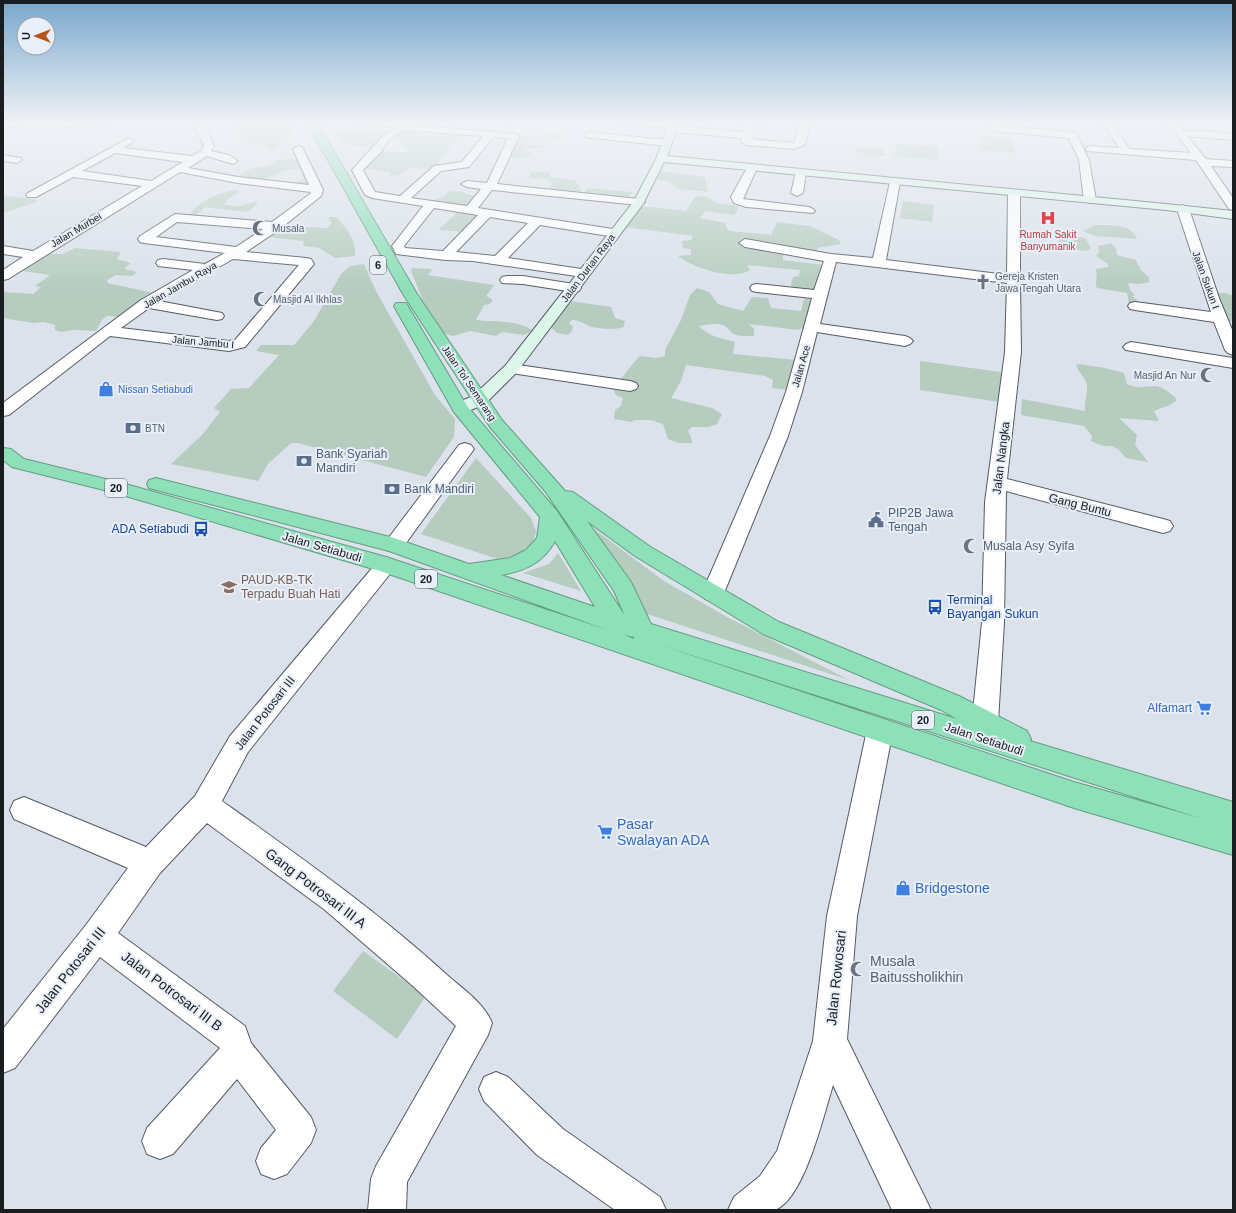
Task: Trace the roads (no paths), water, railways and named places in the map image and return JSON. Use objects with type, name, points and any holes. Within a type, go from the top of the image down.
[{"type":"highway","name":"Jalan Tol Semarang","points":[[343,178],[410,294],[479,400],[496,423],[552,487],[623,588],[644,644]]},
{"type":"highway","name":"Jalan Tol Semarang","points":[[394,292],[460,408],[550,516],[614,622]]},
{"type":"highway","name":"Jalan Setiabudi","points":[[4,452],[18,463],[390,555],[465,572],[614,622],[644,644],[1071,766],[1233,815]]},
{"type":"highway","points":[[552,487],[642,551],[772,628],[950,703],[1071,766]]},
{"type":"highway","points":[[465,572],[511,567],[534,556],[547,538],[550,516]]},
{"type":"highway","name":"Jalan Setiabudi","points":[[390,555],[644,644],[880,730],[1074,795],[1233,840]]},
{"type":"main road","name":"Jalan Durian Raya","points":[[479,400],[510,369],[574,288],[583,273],[639,202],[651,178]]},
{"type":"main road","points":[[854,178],[1233,215]]},
{"type":"main road","points":[[460,408],[479,400]]},
{"type":"street","points":[[32,195],[63,178]]},
{"type":"street","points":[[101,178],[152,184]]},
{"type":"street","name":"Jalan Murbei","points":[[3,276],[164,178]]},
{"type":"street","points":[[224,178],[316,189]]},
{"type":"street","points":[[311,178],[316,189]]},
{"type":"street","points":[[360,178],[369,193],[372,195],[615,233]]},
{"type":"street","points":[[402,200],[427,178]]},
{"type":"street","points":[[470,210],[490,186],[494,178]]},
{"type":"street","points":[[747,178],[737,197],[738,201],[746,204],[809,211]]},
{"type":"street","points":[[797,194],[800,178]]},
{"type":"street","points":[[1087,178],[1090,200]]},
{"type":"street","points":[[1214,178],[1233,206]]},
{"type":"street","points":[[96,189],[117,180]]},
{"type":"street","points":[[879,263],[895,182]]},
{"type":"street","points":[[467,184],[639,202]]},
{"type":"street","name":"Jalan Jambu Raya","points":[[3,411],[146,303],[168,289],[237,253],[276,226],[315,196],[317,192],[316,189]]},
{"type":"street","name":"Jalan Nangka","points":[[986,722],[993,622],[995,502],[1013,352],[1015,280],[1014,193]]},
{"type":"street","points":[[430,205],[398,246],[401,251],[498,261],[583,273]]},
{"type":"street","name":"Jalan Sukun I","points":[[1183,209],[1196,251],[1233,350]]},
{"type":"street","points":[[445,256],[488,212]]},
{"type":"street","points":[[237,253],[144,239],[176,218],[276,226]]},
{"type":"street","points":[[498,261],[537,221]]},
{"type":"street","points":[[745,243],[831,258],[1015,280]]},
{"type":"street","points":[[3,250],[35,255]]},
{"type":"street","name":"Jalan Jambu I","points":[[107,331],[229,346],[240,344],[307,264],[306,262],[300,261],[237,253]]},
{"type":"street","name":"Jalan Ace","points":[[713,593],[780,436],[804,358],[819,295],[831,258]]},
{"type":"street","points":[[163,263],[208,268]]},
{"type":"street","points":[[507,280],[523,280],[574,288]]},
{"type":"street","points":[[757,288],[819,295]]},
{"type":"street","points":[[146,303],[217,316]]},
{"type":"street","points":[[1135,306],[1220,318]]},
{"type":"street","points":[[811,327],[904,341]]},
{"type":"street","points":[[1131,347],[1233,363]]},
{"type":"street","points":[[510,369],[630,386]]},
{"type":"street","name":"Jalan Potosari III","points":[[3,1056],[97,936],[150,863],[205,806],[239,744],[390,555],[465,449]]},
{"type":"street","name":"Gang Buntu","points":[[998,483],[1163,526]]},
{"type":"street","name":"Jalan Rowosari","points":[[880,730],[842,916],[830,1041],[912,1210]]},
{"type":"street","name":"Gang Potrosari III A","points":[[205,806],[335,900],[424,976],[476,1023],[389,1179],[387,1210]]},
{"type":"street","points":[[24,810],[150,863]]},
{"type":"street","name":"Jalan Potrosari III B","points":[[97,936],[153,975],[233,1038],[238,1053],[298,1130],[274,1161]]},
{"type":"street","points":[[747,1210],[773,1189],[792,1161],[830,1041]]},
{"type":"street","points":[[160,1141],[238,1053]]},
{"type":"street","points":[[496,1089],[550,1142],[647,1210]]},
{"type":"place","name":"Rumah Sakit Banyumanik","points":[[1048,218]]},
{"type":"place","name":"Musala","points":[[260,228]]},
{"type":"place","name":"Gereja Kristen Jawa Tengah Utara","points":[[983,282]]},
{"type":"place","name":"Masjid Al Ikhlas","points":[[261,299]]},
{"type":"place","name":"Masjid An Nur","points":[[1208,375]]},
{"type":"place","name":"Nissan Setiabudi","points":[[106,389]]},
{"type":"place","name":"BTN","points":[[133,428]]},
{"type":"place","name":"Bank Syariah Mandiri","points":[[304,461]]},
{"type":"place","name":"Bank Mandiri","points":[[392,489]]},
{"type":"place","name":"PIP2B Jawa Tengah","points":[[876,520]]},
{"type":"place","name":"ADA Setiabudi","points":[[201,529]]},
{"type":"place","name":"Musala Asy Syifa","points":[[971,546]]},
{"type":"place","name":"PAUD-KB-TK Terpadu Buah Hati","points":[[229,587]]},
{"type":"place","name":"Terminal Bayangan Sukun","points":[[935,607]]},
{"type":"place","name":"Alfamart","points":[[1204,708]]},
{"type":"place","name":"Pasar Swalayan ADA","points":[[605,832]]},
{"type":"place","name":"Bridgestone","points":[[903,888]]},
{"type":"place","name":"Musala Baitussholikhin","points":[[858,969]]}]
